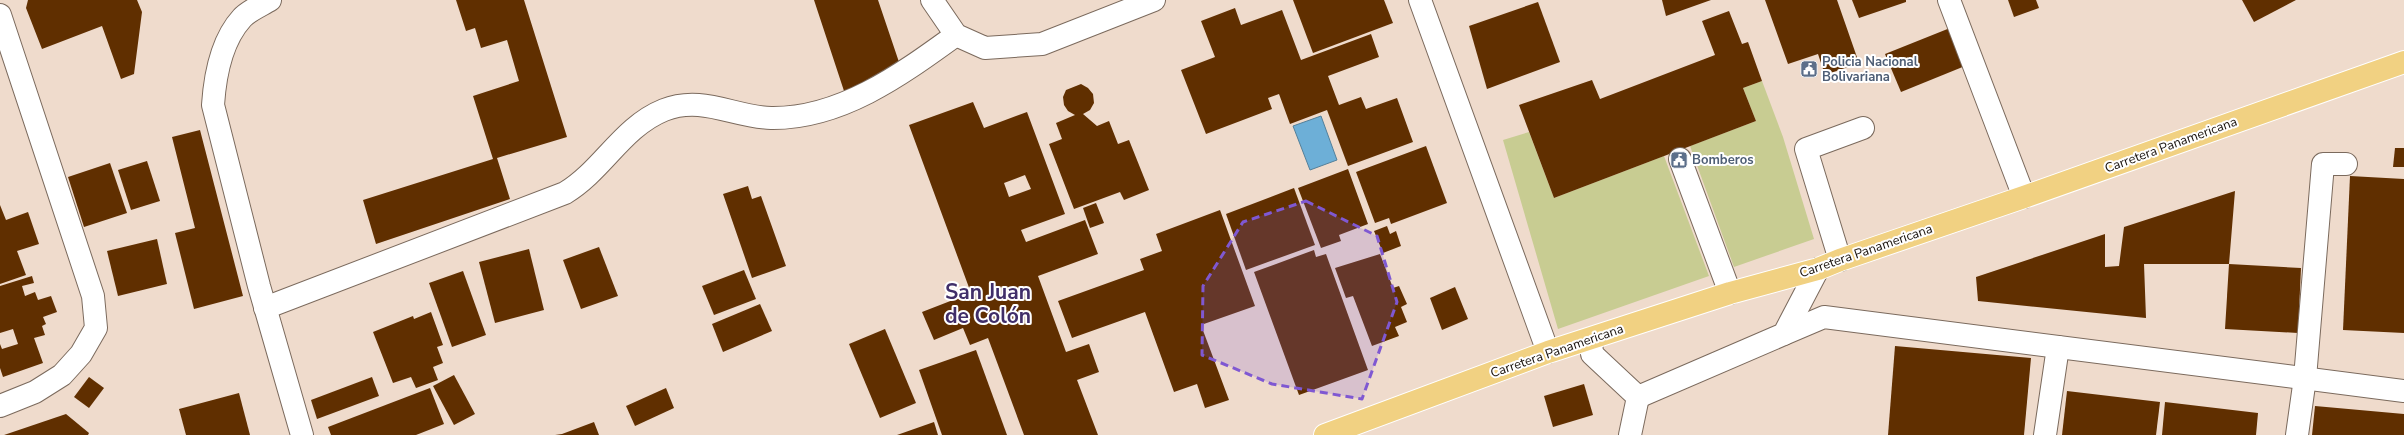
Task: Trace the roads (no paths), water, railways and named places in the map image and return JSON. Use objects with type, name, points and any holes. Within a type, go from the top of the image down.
[{"type":"main road","name":"Carretera Panamericana","points":[[1325,435],[1548,352],[1730,293],[1818,269],[2404,62]]},
{"type":"street","points":[[270,0],[242,17],[230,36],[221,55],[215,80],[213,105],[265,308],[302,435]]},
{"type":"street","points":[[932,0],[956,35],[985,48],[1042,44],[1154,0]]},
{"type":"street","points":[[1420,0],[1548,352]]},
{"type":"street","points":[[1949,0],[2024,197]]},
{"type":"street","points":[[0,15],[93,296],[96,328],[81,354],[62,375],[35,392],[0,406]]},
{"type":"street","points":[[265,308],[565,192],[589,176],[620,140],[664,110],[699,104],[715,106],[746,115],[771,118],[796,116],[825,110],[854,99],[908,69],[956,35]]},
{"type":"street","points":[[1840,260],[1806,149],[1863,128]]},
{"type":"street","points":[[1680,159],[1730,293]]},
{"type":"street","points":[[2297,435],[2305,378],[2323,164],[2346,164]]},
{"type":"street","points":[[1784,334],[1818,269]]},
{"type":"street","points":[[1638,397],[1824,317],[2404,391]]},
{"type":"street","points":[[1591,339],[1592,354],[1638,397]]},
{"type":"street","points":[[2045,435],[2058,347]]},
{"type":"street","points":[[1630,435],[1638,397]]},
{"type":"water","points":[[1321,116],[1337,160],[1310,170],[1293,126]]},
{"type":"place","name":"Policia Nacional Bolivariana","points":[[1809,69]]},
{"type":"place","name":"Bomberos","points":[[1679,160]]},
{"type":"district","name":"San Juan de Colón","points":[[988,304]]}]
